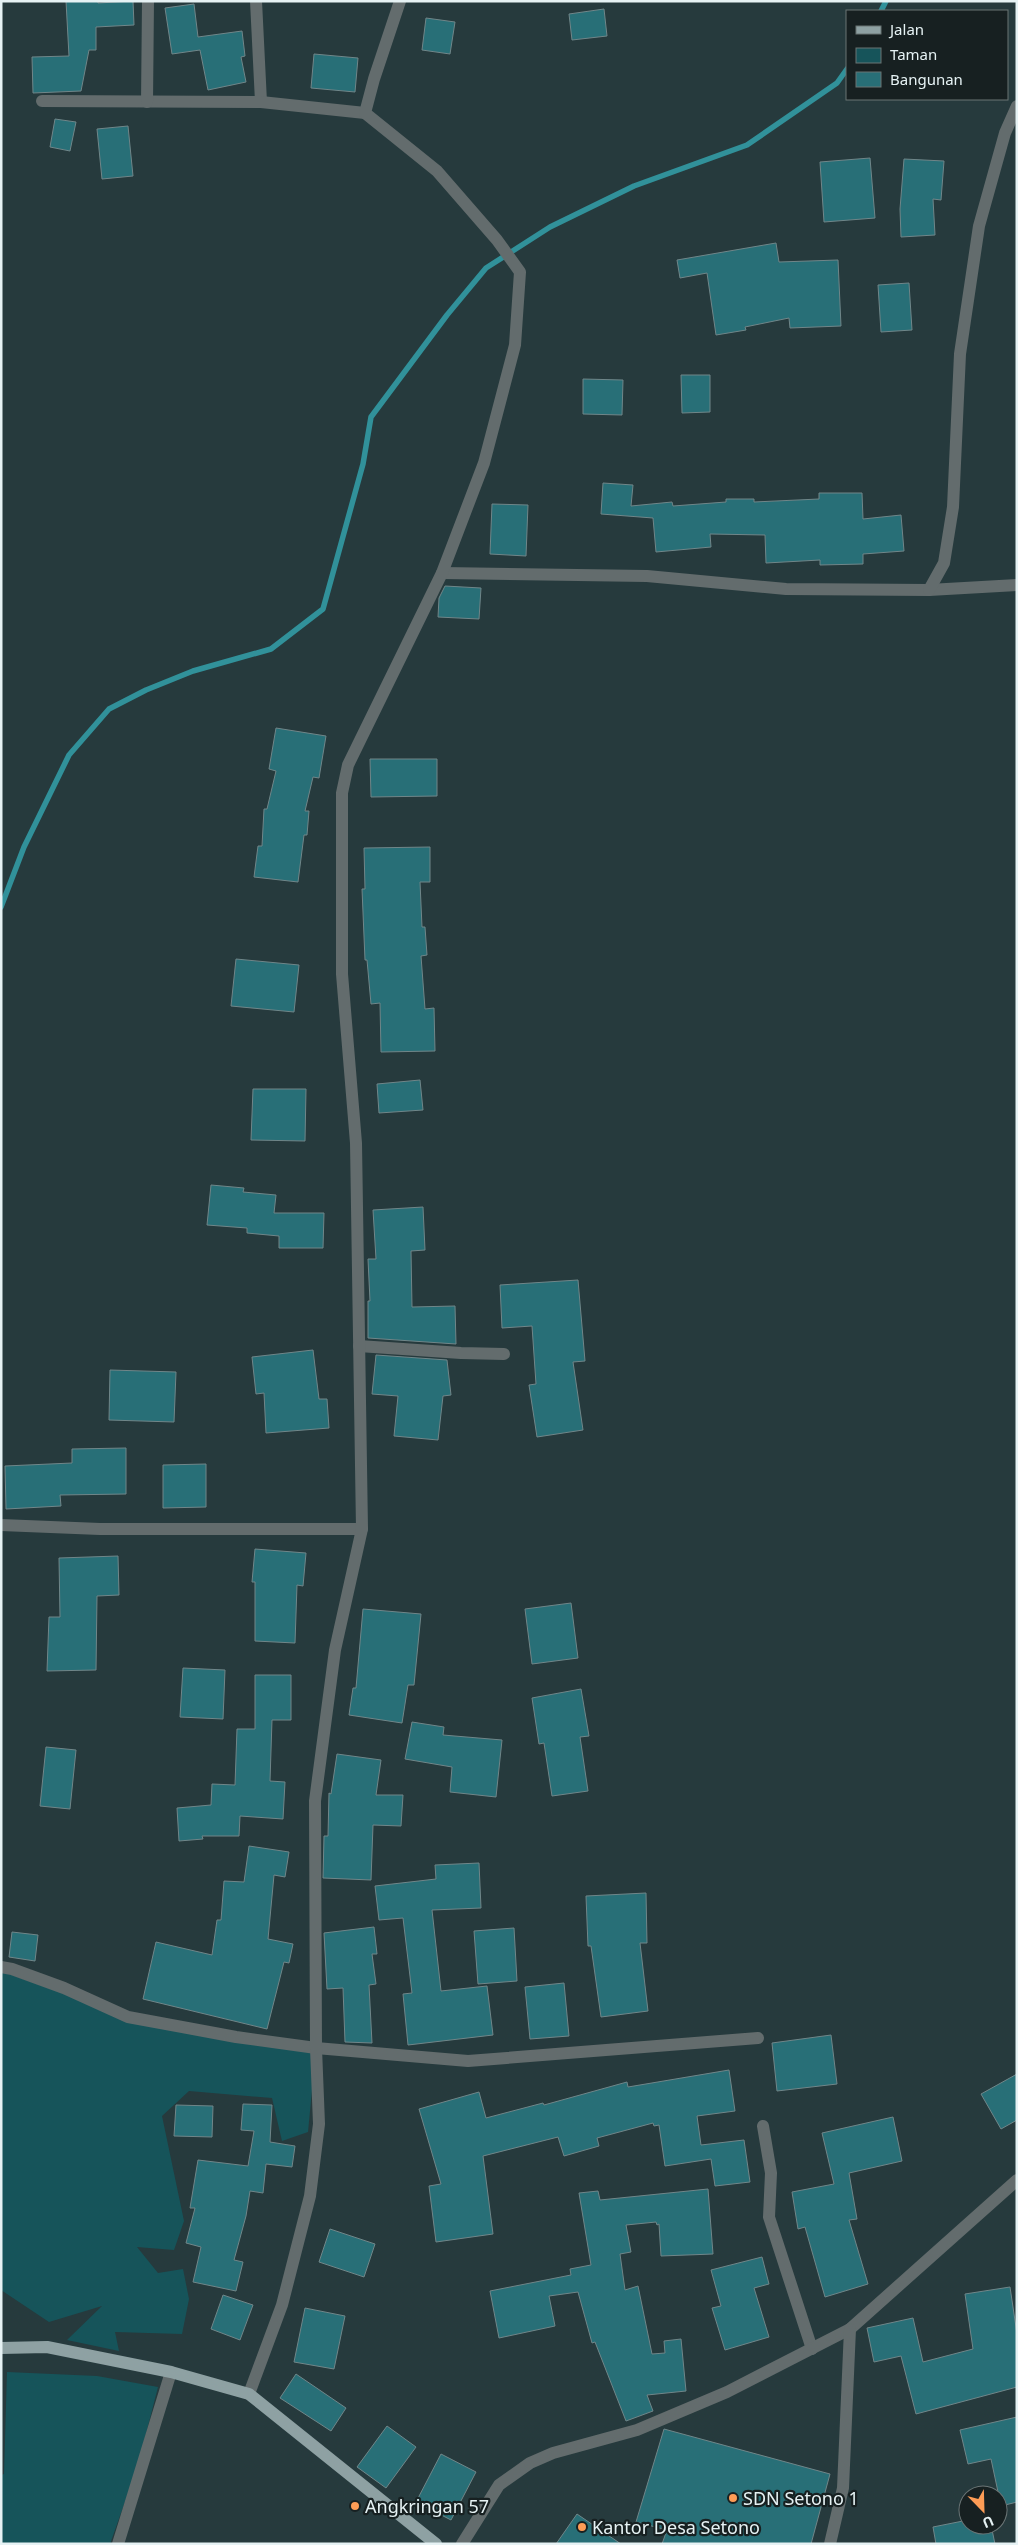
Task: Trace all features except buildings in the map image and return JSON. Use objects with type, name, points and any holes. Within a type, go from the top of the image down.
[{"type":"main road","points":[[1,2348],[47,2347],[171,2372],[248,2394],[436,2544]]},
{"type":"street","points":[[147,102],[148,1]]},
{"type":"street","points":[[256,1],[261,102]]},
{"type":"street","points":[[365,113],[374,79],[400,1]]},
{"type":"street","points":[[42,100],[261,102],[365,113],[437,171],[497,240],[520,272],[515,345],[484,463],[442,573],[348,765],[342,793],[342,974],[356,1143],[362,1530],[335,1650],[315,1801],[316,2048],[319,2124],[310,2196],[282,2305],[248,2394]]},
{"type":"street","points":[[929,590],[944,563],[953,507],[960,354],[979,226],[1005,133],[1017,106]]},
{"type":"street","points":[[442,573],[648,576],[786,589],[929,590],[1017,585]]},
{"type":"street","points":[[359,1346],[504,1354]]},
{"type":"street","points":[[1,1525],[100,1529],[362,1530]]},
{"type":"street","points":[[1,1967],[12,1969],[64,1988],[128,2017],[236,2037],[316,2048],[468,2061],[758,2038]]},
{"type":"street","points":[[763,2126],[772,2173],[769,2216],[812,2349]]},
{"type":"street","points":[[462,2544],[499,2485],[530,2463],[553,2453],[637,2430],[727,2392],[850,2329],[1017,2180]]},
{"type":"street","points":[[830,2544],[843,2488],[850,2329]]},
{"type":"street","points":[[118,2544],[171,2372]]},
{"type":"green space","points":[[1,1971],[128,2017],[316,2048],[308,2132],[282,2141],[272,2098],[189,2091],[162,2116],[184,2221],[174,2250],[137,2247],[158,2273],[183,2269],[189,2299],[182,2334],[115,2332],[119,2351],[67,2340],[102,2306],[49,2322],[1,2290]]},
{"type":"green space","points":[[7,2372],[97,2376],[158,2387],[138,2465],[110,2544],[1,2544],[1,2475],[4,2474]]},
{"type":"waterway","points":[[882,10],[886,1]]},
{"type":"waterway","points":[[1,907],[24,847],[69,755],[109,709],[146,690],[193,671],[271,649],[323,609],[363,464],[371,417],[447,315],[486,268],[550,227],[634,186],[747,145],[837,83],[846,70]]},
{"type":"place","name":"SDN Setono 1","points":[[733,2498]]},
{"type":"place","name":"Angkringan 57","points":[[355,2506]]},
{"type":"place","name":"Kantor Desa Setono","points":[[582,2527]]}]
